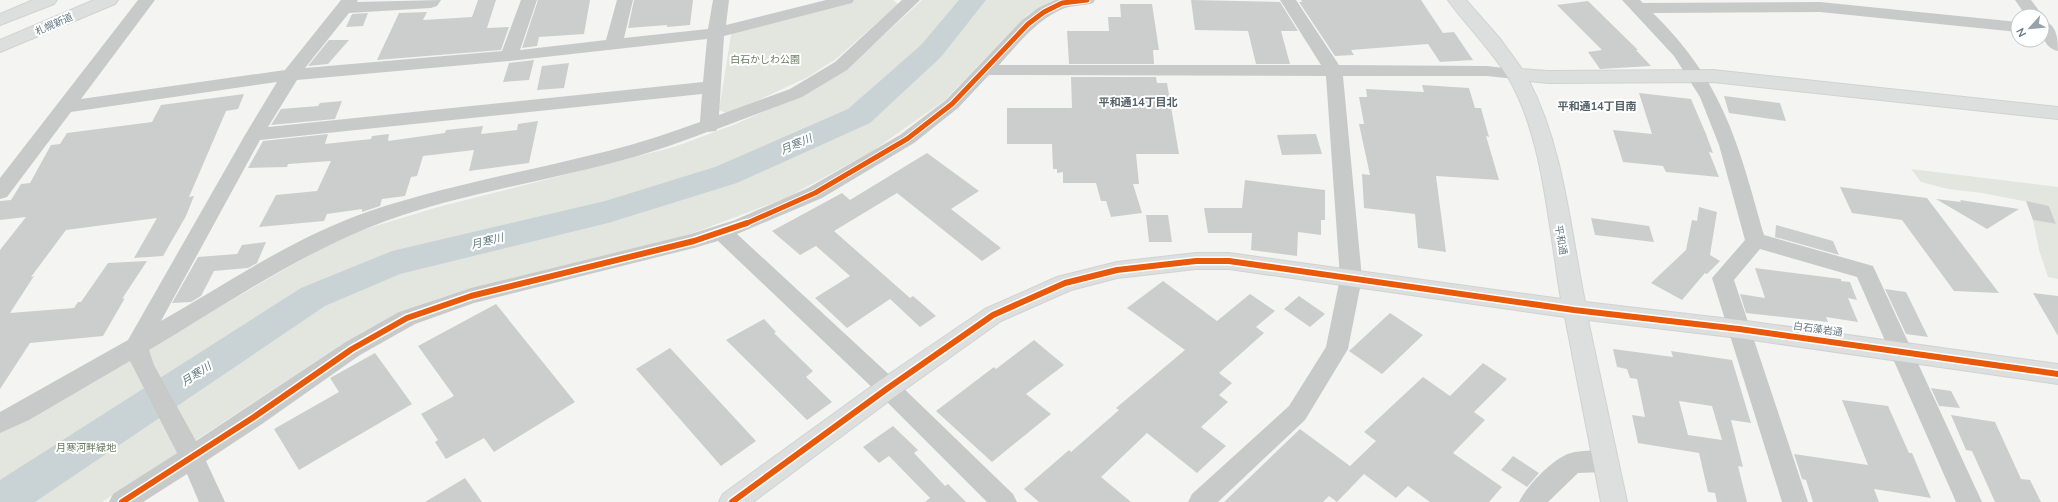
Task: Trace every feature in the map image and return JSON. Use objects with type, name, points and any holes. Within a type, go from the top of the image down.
[{"type":"main road","points":[[0,8],[18,0]]},
{"type":"main road","points":[[0,20],[48,0]]},
{"type":"main road","points":[[0,34],[79,0]]},
{"type":"main road","name":"札幌新道","points":[[0,48],[108,0]]},
{"type":"main road","name":"平和通","points":[[1457,0],[1488,35],[1516,74],[1525,92],[1543,141],[1574,310],[1614,502]]},
{"type":"main road","points":[[1516,74],[1548,77],[1695,75],[2058,113]]},
{"type":"main road","name":"白石藻岩通","points":[[732,502],[888,388],[993,315],[1065,283],[1117,270],[1196,261],[1229,261],[1574,310],[1739,329],[2058,374]]},
{"type":"street","points":[[0,192],[67,107],[147,0]]},
{"type":"street","points":[[140,356],[254,135],[292,75],[348,4],[431,3],[432,0]]},
{"type":"street","points":[[509,56],[529,0]]},
{"type":"street","points":[[614,44],[625,0]]},
{"type":"street","points":[[709,127],[716,33],[721,0]]},
{"type":"street","points":[[67,107],[292,75],[509,56],[716,33],[824,4],[846,0]]},
{"type":"street","points":[[0,423],[140,356],[289,257],[336,233],[376,217],[435,198],[611,157],[709,127],[796,93],[841,66],[912,0]]},
{"type":"street","points":[[122,502],[191,456],[254,417],[352,349],[407,318],[471,296],[648,253],[721,232],[742,225],[815,193],[907,139],[952,104],[1028,24],[1044,12],[1062,3],[1087,0]]},
{"type":"street","points":[[1201,502],[1297,413],[1336,349],[1351,278],[1334,71],[1288,0]]},
{"type":"street","points":[[1635,4],[1788,3],[2010,26]]},
{"type":"street","points":[[1635,4],[1672,41],[1695,75],[1716,112],[1724,132],[1755,240],[1749,250],[1723,278],[1795,502]]},
{"type":"street","points":[[2050,36],[2058,46]]},
{"type":"street","points":[[984,70],[1487,71],[1516,74]]},
{"type":"street","points":[[254,135],[713,87]]},
{"type":"street","points":[[721,232],[888,388],[1004,502]]},
{"type":"street","points":[[1755,240],[1865,272],[1969,502]]},
{"type":"street","points":[[140,356],[191,456],[212,502]]},
{"type":"street","points":[[1532,502],[1543,489],[1572,463],[1605,460]]},
{"type":"green space","name":"白石かしわ公園","points":[[853,0],[893,0],[898,4],[836,59],[806,78],[729,114],[719,110],[731,35],[735,31]]},
{"type":"green space","name":"月寒河畔緑地","points":[[922,0],[1054,0],[1027,15],[945,100],[871,152],[786,198],[688,235],[513,278],[440,298],[375,326],[339,346],[102,502],[0,502],[0,432],[19,423],[306,257],[349,234],[438,207],[674,147],[736,124],[800,95],[873,45]]},
{"type":"green space","points":[[1911,169],[2058,187],[2058,279],[2048,277],[2039,250],[2033,220],[2056,224],[2049,206],[1982,193],[1948,189],[1921,182]]},
{"type":"building","points":[[478,0],[496,0],[487,28],[509,27],[501,50],[377,60],[399,13],[427,12],[423,20],[472,17]]},
{"type":"building","points":[[538,0],[590,0],[584,34],[539,37],[537,46],[522,48]]},
{"type":"building","points":[[634,0],[693,0],[690,25],[628,28]]},
{"type":"building","points":[[1191,0],[1280,2],[1298,31],[1281,31],[1290,64],[1256,64],[1248,31],[1195,30]]},
{"type":"building","points":[[1301,0],[1421,0],[1443,33],[1454,32],[1473,60],[1440,62],[1428,44],[1351,50],[1354,55],[1335,56],[1299,2],[1302,2]]},
{"type":"building","points":[[1588,1],[1638,50],[1636,50],[1651,66],[1600,69],[1588,52],[1602,50],[1557,5]]},
{"type":"building","points":[[1120,4],[1152,4],[1159,50],[1153,50],[1154,64],[1069,64],[1067,31],[1109,31],[1108,17],[1121,17]]},
{"type":"building","points":[[368,13],[363,26],[346,27],[352,14]]},
{"type":"building","points":[[329,40],[349,40],[328,64],[308,66]]},
{"type":"building","points":[[534,60],[529,80],[503,82],[509,63]]},
{"type":"building","points":[[569,63],[564,88],[537,90],[542,66]]},
{"type":"building","points":[[1071,77],[1156,77],[1157,83],[1167,83],[1179,154],[1136,154],[1139,184],[1133,184],[1142,213],[1111,217],[1106,201],[1101,201],[1096,183],[1063,183],[1063,172],[1057,173],[1057,169],[1053,169],[1052,144],[1007,144],[1007,108],[1072,108]]},
{"type":"building","points":[[1422,85],[1469,88],[1475,108],[1481,108],[1489,137],[1486,136],[1499,180],[1436,176],[1446,252],[1418,248],[1415,214],[1364,208],[1362,174],[1370,175],[1359,124],[1364,124],[1359,97],[1367,97],[1366,89],[1424,92]]},
{"type":"building","points":[[1639,93],[1691,99],[1713,153],[1709,152],[1719,177],[1666,172],[1663,166],[1623,162],[1613,130],[1652,134]]},
{"type":"building","points":[[244,94],[238,109],[226,111],[189,197],[194,196],[186,216],[163,256],[134,258],[157,218],[66,230],[31,277],[34,276],[10,313],[74,308],[78,302],[81,302],[108,263],[147,261],[122,299],[125,298],[103,336],[30,343],[0,389],[0,250],[26,217],[0,220],[0,201],[11,200],[21,184],[30,183],[51,145],[60,144],[67,133],[152,122],[161,105]]},
{"type":"building","points":[[1724,96],[1780,103],[1786,121],[1729,113]]},
{"type":"building","points":[[342,101],[335,119],[271,125],[281,109],[318,106],[320,103]]},
{"type":"building","points":[[538,121],[529,163],[469,171],[474,150],[423,156],[417,176],[411,177],[405,196],[382,199],[380,206],[362,212],[362,209],[327,214],[324,221],[259,227],[276,195],[317,191],[331,161],[288,164],[287,167],[248,168],[263,141],[328,134],[325,144],[371,139],[372,136],[389,134],[388,141],[445,133],[446,130],[483,126],[481,134],[517,130],[518,124]]},
{"type":"building","points":[[1316,134],[1322,154],[1282,155],[1277,135]]},
{"type":"building","points":[[927,153],[979,191],[951,209],[1001,248],[982,261],[897,193],[834,231],[910,298],[913,296],[936,316],[920,327],[890,299],[847,328],[815,298],[850,276],[816,246],[800,255],[772,231],[842,193],[850,200]]},
{"type":"building","points":[[1245,180],[1325,190],[1325,220],[1321,220],[1321,235],[1298,232],[1297,256],[1251,250],[1252,233],[1208,233],[1204,208],[1242,208]]},
{"type":"building","points":[[1840,187],[1927,198],[1999,293],[1954,291],[1902,220],[1852,213]]},
{"type":"building","points":[[1936,199],[1961,202],[1960,200],[2019,209],[1987,229]]},
{"type":"building","points":[[2026,201],[2049,206],[2056,224],[2033,220]]},
{"type":"building","points":[[1699,207],[1717,212],[1710,255],[1720,261],[1707,274],[1705,273],[1682,300],[1651,283],[1686,250],[1692,220],[1697,221]]},
{"type":"building","points":[[1146,215],[1168,215],[1172,242],[1149,242]]},
{"type":"building","points":[[1591,218],[1649,226],[1654,242],[1595,235]]},
{"type":"building","points":[[1776,225],[1833,241],[1839,255],[1775,237]]},
{"type":"building","points":[[266,242],[257,263],[248,268],[214,271],[201,296],[191,302],[172,303],[198,257],[237,254],[242,245]]},
{"type":"building","points":[[1755,268],[1841,279],[1841,281],[1850,282],[1857,300],[1848,298],[1858,322],[1826,317],[1828,322],[1746,313],[1740,294],[1765,298]]},
{"type":"building","points":[[1163,281],[1217,321],[1250,294],[1275,311],[1256,327],[1264,333],[1219,373],[1232,383],[1219,395],[1228,402],[1201,427],[1226,446],[1197,473],[1147,433],[1101,477],[1131,502],[1039,502],[1024,489],[1069,450],[1071,452],[1119,410],[1116,408],[1185,350],[1127,308]]},
{"type":"building","points":[[1885,289],[1906,292],[1928,337],[1906,334]]},
{"type":"building","points":[[2033,293],[2058,296],[2058,336]]},
{"type":"building","points":[[1299,296],[1325,314],[1310,327],[1284,309]]},
{"type":"building","points":[[496,304],[575,402],[494,452],[484,438],[446,459],[435,442],[438,440],[421,414],[454,396],[418,346]]},
{"type":"building","points":[[1390,313],[1423,335],[1382,374],[1349,351]]},
{"type":"building","points":[[764,319],[776,332],[774,333],[813,371],[806,377],[832,402],[807,420],[726,340]]},
{"type":"building","points":[[1034,340],[1064,365],[1026,394],[1051,414],[992,462],[936,411],[994,367],[996,369]]},
{"type":"building","points":[[670,348],[756,441],[721,466],[636,369]]},
{"type":"building","points":[[1613,349],[1673,357],[1671,351],[1732,360],[1751,423],[1731,420],[1743,467],[1738,466],[1747,502],[1717,502],[1715,493],[1708,492],[1699,453],[1638,443],[1632,415],[1645,417],[1637,379],[1630,378],[1627,369],[1617,367]],"holes":[[[1679,401],[1712,406],[1722,440],[1688,435]]]},
{"type":"building","points":[[375,353],[412,404],[299,470],[274,429],[339,392],[330,378]]},
{"type":"building","points":[[1483,363],[1507,379],[1474,412],[1485,420],[1453,453],[1502,487],[1489,502],[1430,502],[1408,486],[1396,498],[1364,474],[1337,502],[1329,496],[1323,502],[1224,502],[1300,429],[1350,466],[1376,441],[1364,432],[1423,377],[1450,396]]},
{"type":"building","points":[[1931,388],[1951,391],[1960,408],[1939,406]]},
{"type":"building","points":[[1842,400],[1888,406],[1909,453],[1912,453],[1931,498],[1874,489],[1879,502],[1813,502],[1806,480],[1802,479],[1794,454],[1868,465]]},
{"type":"building","points":[[1951,415],[1995,422],[2021,479],[2030,480],[2041,502],[1995,502],[1972,451],[1966,450]]},
{"type":"building","points":[[893,426],[918,450],[914,453],[945,486],[948,484],[966,502],[925,502],[930,498],[889,456],[879,463],[863,447]]},
{"type":"building","points":[[1513,456],[1539,473],[1527,487],[1501,470]]},
{"type":"building","points":[[465,478],[482,502],[425,502]]},
{"type":"waterway","name":"月寒川","points":[[1,502],[313,297],[392,264],[608,212],[726,175],[859,116],[931,51],[973,0]]},
{"type":"cycle path","points":[[122,502],[254,417],[352,349],[407,318],[471,296],[694,241],[742,225],[815,193],[907,139],[952,104],[1028,24],[1044,12],[1062,3],[1087,0]]},
{"type":"cycle path","points":[[732,502],[888,388],[993,315],[1065,283],[1117,270],[1196,261],[1229,261],[1574,310],[1739,329],[2058,374]]},
{"type":"district","name":"平和通14丁目北","points":[[1138,102]]},
{"type":"district","name":"平和通14丁目南","points":[[1597,106]]}]
